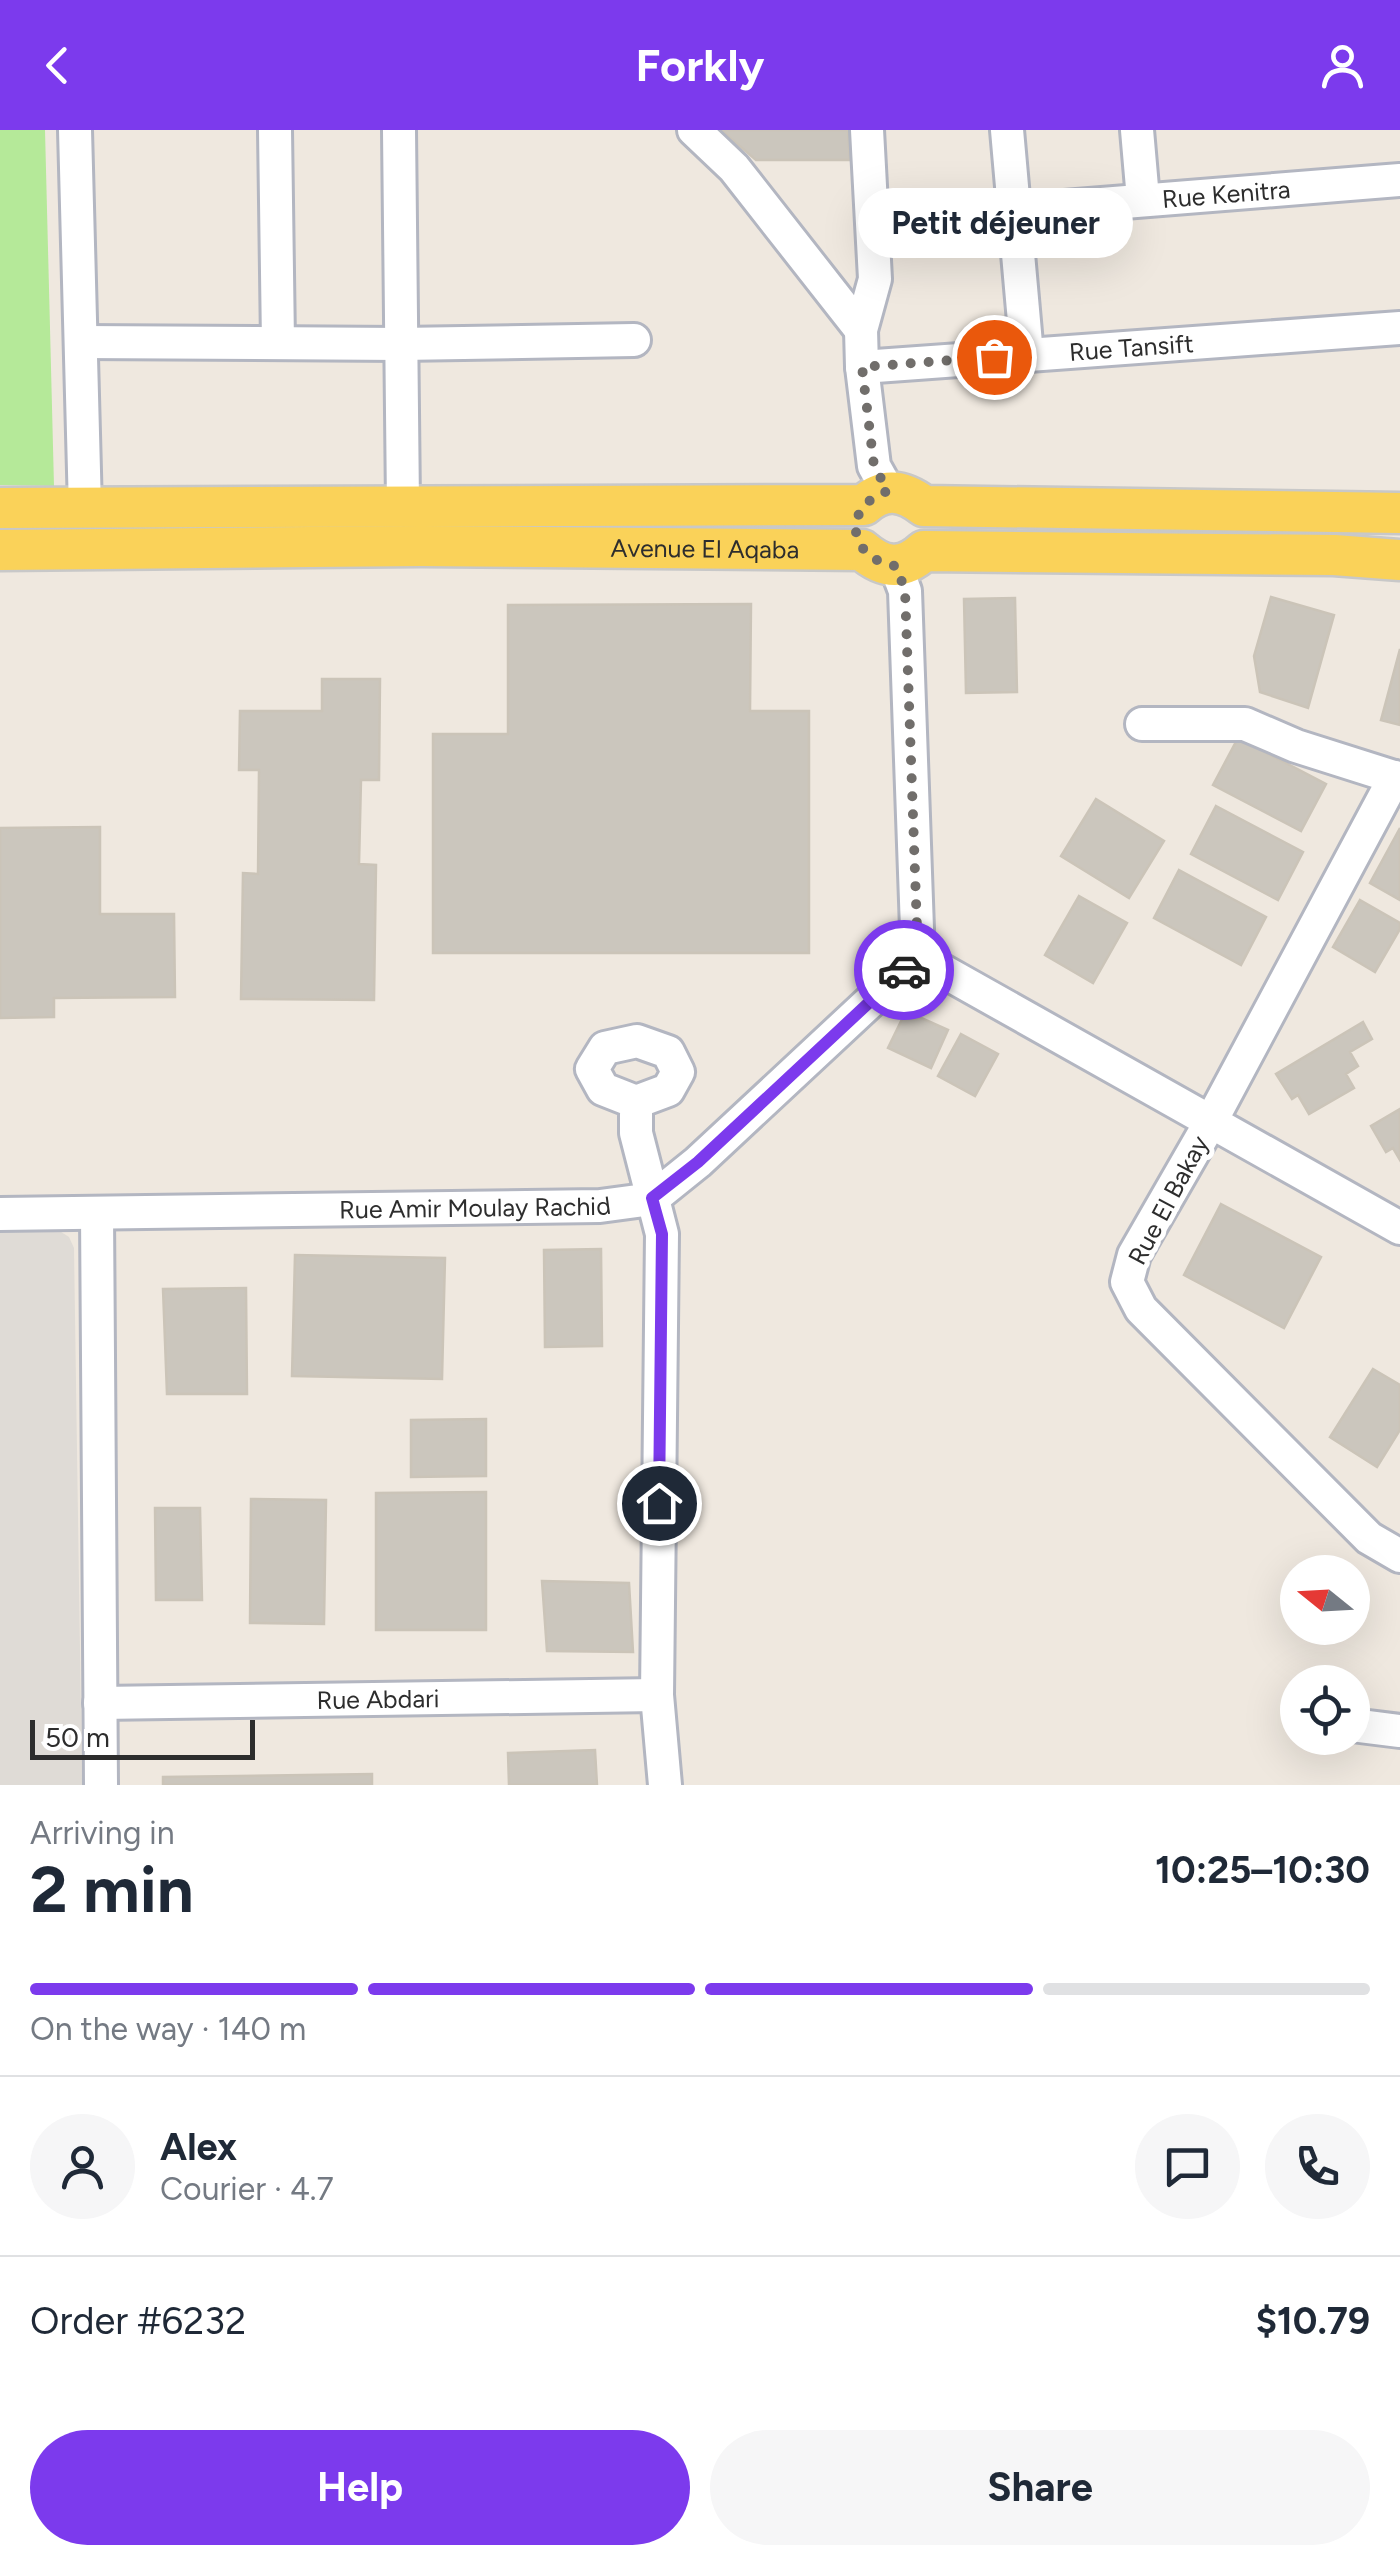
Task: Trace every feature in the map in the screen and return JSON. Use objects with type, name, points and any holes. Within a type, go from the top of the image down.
[{"type":"main road","name":"Avenue El Aqaba","points":[[0,508],[892,501],[1400,513]]},
{"type":"main road","points":[[892,501],[930,522],[930,536],[894,556],[856,535],[857,520],[892,501]]},
{"type":"main road","name":"Avenue El Aqaba","points":[[0,550],[440,546],[894,556],[1334,555],[1400,560]]},
{"type":"street","points":[[75,130],[85,509]]},
{"type":"street","points":[[275,130],[278,343]]},
{"type":"street","points":[[398,130],[403,504]]},
{"type":"street","points":[[694,130],[734,168],[862,330]]},
{"type":"street","points":[[867,130],[875,279],[862,330],[862,367],[874,466],[892,501]]},
{"type":"street","points":[[1007,130],[1028,354]]},
{"type":"street","points":[[1137,130],[1144,199]]},
{"type":"street","name":"Rue Kenitra","points":[[872,216],[1013,210],[1400,180]]},
{"type":"street","name":"Rue Tansift","points":[[862,367],[1400,328]]},
{"type":"street","points":[[81,342],[401,344],[634,340]]},
{"type":"street","points":[[894,556],[905,590],[918,957],[1400,1228]]},
{"type":"street","name":"Rue El Bakay","points":[[1142,724],[1245,724],[1296,746],[1398,778],[1134,1254],[1127,1282],[1141,1309],[1369,1538],[1400,1556]]},
{"type":"street","name":"Rue Amir Moulay Rachid","points":[[0,1214],[600,1206],[652,1198],[698,1162],[918,957]]},
{"type":"street","points":[[636,1102],[636,1134],[662,1234],[657,1695],[665,1785]]},
{"type":"street","points":[[97,1212],[101,1785]]},
{"type":"street","name":"Rue Abdari","points":[[100,1704],[657,1695]]},
{"type":"street","points":[[1370,1728],[1400,1732]]},
{"type":"green space","points":[[0,130],[45,130],[54,486],[0,485]]},
{"type":"shaded area","points":[[58,1230],[69,1237],[74,1248],[82,1785],[0,1785],[0,1231]]},
{"type":"building","points":[[721,130],[848,130],[850,160],[756,160]]},
{"type":"building","points":[[1271,597],[1334,615],[1308,708],[1260,692],[1254,656]]},
{"type":"building","points":[[1015,598],[1017,692],[966,693],[964,599]]},
{"type":"building","points":[[751,604],[750,711],[809,711],[809,953],[433,953],[433,734],[508,734],[508,605]]},
{"type":"building","points":[[1400,649],[1400,725],[1381,720]]},
{"type":"building","points":[[322,679],[380,679],[379,780],[361,780],[359,864],[376,865],[374,1000],[241,999],[243,873],[258,874],[259,770],[239,770],[240,711],[322,711]]},
{"type":"building","points":[[1238,738],[1326,784],[1301,831],[1213,785]]},
{"type":"building","points":[[1096,799],[1164,841],[1129,898],[1061,856]]},
{"type":"building","points":[[1216,806],[1303,852],[1278,900],[1191,854]]},
{"type":"building","points":[[100,827],[100,914],[174,914],[175,997],[54,998],[54,1017],[0,1018],[0,828]]},
{"type":"building","points":[[1400,828],[1400,900],[1370,883]]},
{"type":"building","points":[[1179,870],[1266,917],[1241,965],[1154,918]]},
{"type":"building","points":[[1079,896],[1127,923],[1093,983],[1045,955]]},
{"type":"building","points":[[1360,900],[1400,923],[1375,972],[1333,947]]},
{"type":"building","points":[[906,1011],[948,1030],[931,1068],[888,1048]]},
{"type":"building","points":[[1363,1022],[1372,1039],[1350,1052],[1358,1066],[1346,1074],[1354,1088],[1309,1114],[1298,1095],[1292,1099],[1276,1074]]},
{"type":"building","points":[[961,1034],[998,1054],[975,1096],[938,1076]]},
{"type":"building","points":[[1400,1109],[1400,1160],[1393,1148],[1386,1152],[1371,1126]]},
{"type":"building","points":[[1221,1204],[1321,1257],[1284,1328],[1184,1275]]},
{"type":"building","points":[[601,1249],[602,1346],[545,1347],[544,1250]]},
{"type":"building","points":[[295,1255],[445,1258],[442,1379],[292,1376]]},
{"type":"building","points":[[246,1288],[247,1394],[167,1394],[163,1289]]},
{"type":"building","points":[[1373,1369],[1400,1385],[1400,1430],[1377,1467],[1330,1437]]},
{"type":"building","points":[[486,1419],[486,1476],[411,1477],[411,1420]]},
{"type":"building","points":[[486,1492],[486,1630],[376,1630],[376,1493]]},
{"type":"building","points":[[251,1499],[326,1500],[324,1624],[250,1623]]},
{"type":"building","points":[[155,1508],[200,1508],[202,1600],[156,1600]]},
{"type":"building","points":[[542,1581],[629,1583],[633,1652],[547,1651]]},
{"type":"building","points":[[595,1750],[597,1785],[509,1785],[508,1753]]},
{"type":"building","points":[[372,1774],[372,1785],[163,1785],[163,1777]]},
{"type":"way so far","points":[[904,970],[918,957],[905,590],[896,566],[878,564],[862,550],[856,535],[864,505],[888,491],[874,466],[862,367],[994,357]]},
{"type":"place","name":"Petit déjeuner","points":[[994,357]]},
{"type":"route","points":[[659,1503],[662,1234],[652,1198],[698,1162],[904,970]]}]
